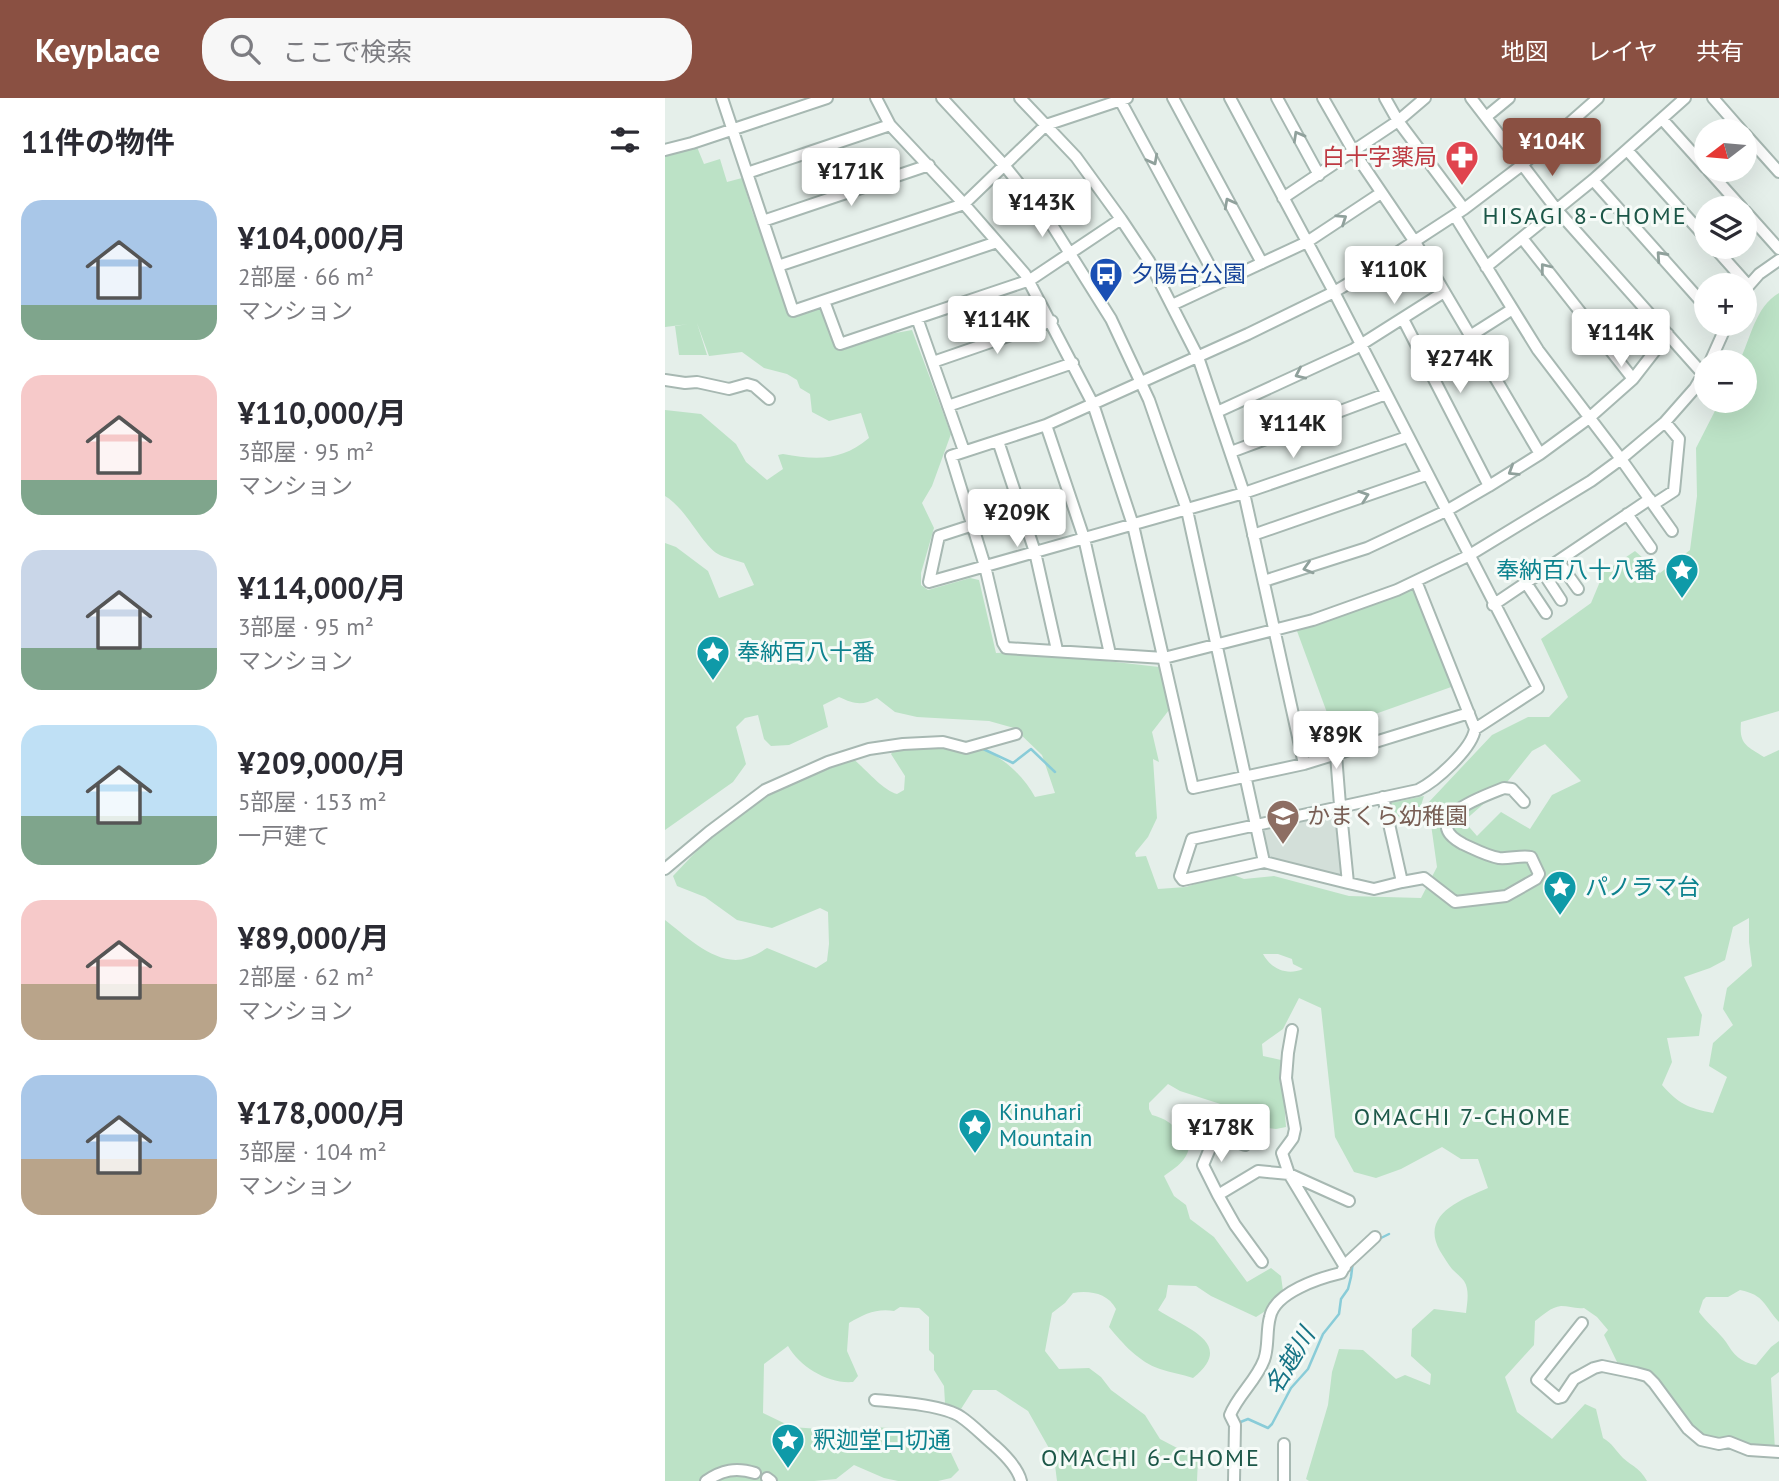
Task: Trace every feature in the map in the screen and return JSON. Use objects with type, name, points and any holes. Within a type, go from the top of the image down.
[{"type":"street","points":[[722,98],[793,311],[997,242]]},
{"type":"street","points":[[665,150],[827,98]]},
{"type":"street","points":[[876,98],[891,125],[1030,280],[1093,404],[1133,524],[1193,788],[1304,764],[1469,713]]},
{"type":"street","points":[[942,98],[1004,165],[1052,225],[1111,319],[1141,382],[1162,432],[1187,510],[1265,862]]},
{"type":"street","points":[[1020,98],[1076,157],[1121,219],[1149,261],[1198,357],[1244,493],[1304,764]]},
{"type":"street","points":[[1173,98],[1262,263]]},
{"type":"street","points":[[1230,98],[1334,292],[1538,688],[1475,729]]},
{"type":"street","points":[[1277,98],[1319,175]]},
{"type":"street","points":[[1323,98],[1354,152],[1415,242],[1540,454]]},
{"type":"street","points":[[1385,98],[1459,213],[1511,310],[1672,531]]},
{"type":"street","points":[[1283,198],[1354,152],[1425,98]]},
{"type":"street","points":[[1471,98],[1557,210],[1694,360]]},
{"type":"street","points":[[1486,117],[1509,98]]},
{"type":"street","points":[[1598,98],[1522,165],[1459,213],[1334,292],[1046,425],[951,456],[985,566],[1006,648],[1164,658],[1275,631],[1350,608],[1468,556],[1530,520],[1621,459],[1665,422],[1694,389]]},
{"type":"street","points":[[1486,267],[1593,180],[1685,98]]},
{"type":"street","points":[[778,266],[964,204],[1046,125],[1123,99],[1219,283]]},
{"type":"street","points":[[1719,100],[1733,119]]},
{"type":"street","points":[[1662,119],[1694,155]]},
{"type":"street","points":[[747,173],[891,125]]},
{"type":"street","points":[[1757,148],[1779,172]]},
{"type":"street","points":[[1627,150],[1694,225]]},
{"type":"street","points":[[763,221],[929,165]]},
{"type":"street","points":[[1593,180],[1694,294]]},
{"type":"street","points":[[1719,182],[1731,196]]},
{"type":"street","points":[[1172,305],[1307,242],[1381,193]]},
{"type":"street","points":[[824,301],[840,344],[1030,280],[1121,219]]},
{"type":"street","points":[[1757,224],[1779,249]]},
{"type":"street","points":[[1522,238],[1633,379]]},
{"type":"street","points":[[1724,259],[1735,273]]},
{"type":"street","points":[[1757,279],[1779,260]]},
{"type":"street","points":[[1217,412],[1361,345],[1444,292]]},
{"type":"street","points":[[1470,336],[1511,310]]},
{"type":"street","points":[[917,318],[964,451]]},
{"type":"street","points":[[1403,319],[1489,485]]},
{"type":"street","points":[[933,362],[1052,321]]},
{"type":"street","points":[[1264,581],[1367,548],[1446,511],[1540,454],[1589,418],[1633,379],[1668,334]]},
{"type":"street","points":[[948,405],[1073,363]]},
{"type":"street","points":[[665,380],[697,382],[729,389],[747,384],[769,399]]},
{"type":"street","points":[[1231,452],[1386,394]]},
{"type":"street","points":[[1493,605],[1627,514],[1674,491],[1679,439],[1665,422]]},
{"type":"street","points":[[1046,425],[1084,538],[1110,654]]},
{"type":"street","points":[[972,525],[939,536],[929,582],[1244,493],[1407,437]]},
{"type":"street","points":[[998,441],[1035,552],[1057,650]]},
{"type":"street","points":[[1253,535],[1426,475]]},
{"type":"street","points":[[1627,514],[1651,548]]},
{"type":"street","points":[[1558,561],[1578,589]]},
{"type":"street","points":[[1542,572],[1561,600]]},
{"type":"street","points":[[1416,581],[1475,729],[1474,736],[1462,753],[1418,790],[1192,839],[1180,876],[1183,880],[1265,862],[1374,889],[1424,878],[1455,902],[1506,896],[1536,879],[1539,874],[1531,857],[1498,858],[1461,843],[1451,836],[1447,829],[1448,820],[1461,807],[1504,788],[1512,789],[1524,802]]},
{"type":"street","points":[[1526,583],[1546,613]]},
{"type":"street","points":[[665,870],[709,832],[765,790],[852,753],[903,744],[943,742],[967,748],[1016,734]]},
{"type":"street","points":[[1336,755],[1348,883]]},
{"type":"street","points":[[1383,797],[1402,882]]},
{"type":"street","points":[[1292,1030],[1286,1078],[1295,1129],[1293,1138],[1282,1153],[1289,1174],[1345,1267]]},
{"type":"street","points":[[1245,1145],[1216,1134],[1203,1165],[1235,1225],[1262,1262]]},
{"type":"street","points":[[1218,1195],[1258,1171],[1289,1174],[1349,1201]]},
{"type":"street","points":[[1234,1481],[1235,1425],[1230,1415],[1235,1401],[1249,1387],[1265,1357],[1273,1309],[1291,1293],[1317,1279],[1341,1273],[1375,1237]]},
{"type":"street","points":[[1582,1323],[1537,1380],[1559,1398],[1574,1378],[1594,1367],[1602,1366],[1636,1373],[1647,1376],[1654,1383],[1691,1432],[1701,1440],[1719,1444],[1729,1442],[1749,1450],[1779,1452]]},
{"type":"street","points":[[875,1400],[952,1412],[1003,1454],[1020,1475],[1021,1481]]},
{"type":"street","points":[[1284,1481],[1285,1444]]},
{"type":"street","points":[[706,1481],[731,1469],[755,1473]]},
{"type":"shaded area","points":[[1337,813],[1344,876],[1341,878],[1265,859],[1260,828]]},
{"type":"green space","points":[[697,147],[704,164],[720,159],[727,182],[742,178],[791,314],[820,306],[836,344],[912,330],[951,434],[932,486],[922,503],[934,528],[921,573],[921,585],[928,590],[970,578],[979,580],[996,653],[1028,652],[1159,667],[1169,710],[1152,732],[1159,762],[1153,759],[1157,818],[1148,837],[1135,853],[1136,857],[1146,856],[1158,889],[1186,887],[1229,873],[1244,879],[1274,876],[1349,896],[1421,898],[1437,867],[1428,803],[1492,735],[1528,717],[1549,717],[1568,697],[1541,639],[1591,603],[1604,572],[1635,551],[1660,573],[1690,550],[1697,496],[1696,448],[1714,413],[1757,413],[1757,350],[1744,350],[1750,336],[1757,336],[1757,320],[1764,306],[1779,293],[1779,711],[1741,722],[1741,735],[1745,744],[1764,757],[1779,750],[1779,1322],[1759,1298],[1740,1290],[1728,1297],[1706,1297],[1699,1312],[1735,1354],[1746,1362],[1756,1365],[1779,1341],[1779,1372],[1771,1378],[1775,1450],[1706,1438],[1693,1427],[1648,1372],[1617,1362],[1604,1335],[1608,1330],[1597,1317],[1584,1308],[1561,1306],[1535,1321],[1534,1345],[1505,1377],[1517,1412],[1552,1439],[1585,1404],[1596,1409],[1603,1438],[1639,1470],[1647,1481],[1306,1479],[1328,1405],[1332,1372],[1339,1349],[1363,1350],[1396,1379],[1405,1375],[1430,1385],[1431,1374],[1411,1356],[1412,1329],[1434,1309],[1466,1313],[1468,1297],[1464,1281],[1440,1251],[1435,1238],[1435,1227],[1439,1218],[1456,1203],[1488,1188],[1478,1159],[1461,1159],[1442,1147],[1401,1169],[1376,1178],[1354,1172],[1335,1137],[1321,1008],[1299,998],[1283,1029],[1262,1044],[1263,1056],[1281,1060],[1286,1127],[1276,1129],[1248,1125],[1236,1109],[1180,1091],[1168,1084],[1149,1103],[1152,1115],[1174,1127],[1189,1147],[1183,1160],[1164,1176],[1174,1196],[1186,1205],[1190,1219],[1214,1237],[1247,1282],[1271,1268],[1281,1276],[1283,1291],[1267,1310],[1256,1317],[1196,1286],[1168,1285],[1166,1297],[1158,1310],[1193,1330],[1208,1346],[1210,1355],[1205,1366],[1193,1378],[1152,1366],[1132,1352],[1109,1327],[1116,1309],[1103,1296],[1085,1292],[1073,1293],[1052,1313],[1045,1351],[1059,1369],[1089,1368],[1101,1377],[1111,1390],[1145,1415],[1160,1439],[1198,1459],[1197,1481],[1057,1481],[1054,1457],[1028,1411],[996,1390],[973,1390],[961,1409],[945,1403],[944,1386],[934,1370],[934,1355],[929,1350],[929,1317],[919,1308],[900,1307],[894,1311],[871,1312],[849,1323],[847,1351],[858,1376],[853,1382],[834,1380],[816,1373],[800,1361],[788,1346],[764,1364],[763,1413],[792,1427],[846,1431],[875,1427],[901,1429],[950,1451],[959,1470],[951,1478],[938,1481],[898,1481],[854,1465],[836,1479],[814,1481],[665,1481],[665,920],[703,949],[725,959],[747,958],[767,948],[816,968],[827,961],[829,944],[828,912],[820,908],[772,928],[737,920],[705,897],[677,886],[673,876],[738,807],[774,781],[852,758],[891,792],[897,794],[904,790],[905,776],[891,754],[897,746],[973,747],[1001,759],[1024,781],[1035,797],[1055,793],[1042,755],[1014,728],[989,721],[917,717],[895,712],[877,698],[858,703],[839,697],[823,705],[828,727],[789,745],[771,746],[764,739],[758,715],[745,718],[736,727],[746,764],[733,782],[665,830],[665,543],[676,547],[708,571],[719,598],[754,585],[744,563],[712,549],[680,509],[665,496],[665,410],[701,414],[736,444],[746,462],[767,480],[783,469],[778,455],[829,457],[849,451],[869,438],[861,413],[829,421],[812,412],[810,394],[787,374],[764,368],[742,352],[709,356],[697,323],[707,355],[679,355],[675,326],[689,324],[665,327],[665,154]],"holes":[[[1545,744],[1581,781],[1552,795],[1530,829],[1501,812],[1477,836],[1464,821],[1504,786],[1532,751]],[[1749,918],[1752,966],[1727,988],[1723,1009],[1733,1025],[1713,1043],[1709,1066],[1727,1077],[1713,1113],[1685,1104],[1662,1085],[1672,1062],[1667,1038],[1699,1036],[1702,1015],[1684,977],[1725,960],[1733,927]],[[1263,954],[1278,954],[1292,959],[1293,964],[1303,969],[1291,972],[1280,970]]]},
{"type":"green space","points":[[1414,587],[1454,686],[1333,729],[1297,631]]},
{"type":"green space","points":[[1424,796],[1419,812],[1392,818],[1390,803]]},
{"type":"waterway","points":[[981,748],[1013,763],[1031,749],[1055,772]]},
{"type":"waterway","name":"名越川","points":[[1379,1239],[1389,1234]]},
{"type":"waterway","name":"名越川","points":[[1238,1423],[1248,1419],[1268,1428],[1272,1424],[1291,1388],[1308,1369],[1323,1334],[1339,1314],[1341,1299],[1348,1289],[1353,1261]]},
{"type":"place","name":"白十字薬局","points":[[1462,187]]},
{"type":"place","name":"夕陽台公園","points":[[1106,304]]},
{"type":"place","name":"奉納百八十八番","points":[[1682,600]]},
{"type":"place","name":"奉納百八十番","points":[[713,682]]},
{"type":"place","name":"かまくら幼稚園","points":[[1283,846]]},
{"type":"place","name":"パノラマ台","points":[[1560,917]]},
{"type":"place","name":"Kinuhari Mountain","points":[[975,1155]]},
{"type":"place","name":"釈迦堂口切通","points":[[788,1470]]},
{"type":"district","name":"HISAGI 8-CHOME","points":[[1585,216]]},
{"type":"district","name":"OMACHI 7-CHOME","points":[[1463,1117]]},
{"type":"district","name":"OMACHI 6-CHOME","points":[[1151,1458]]}]
